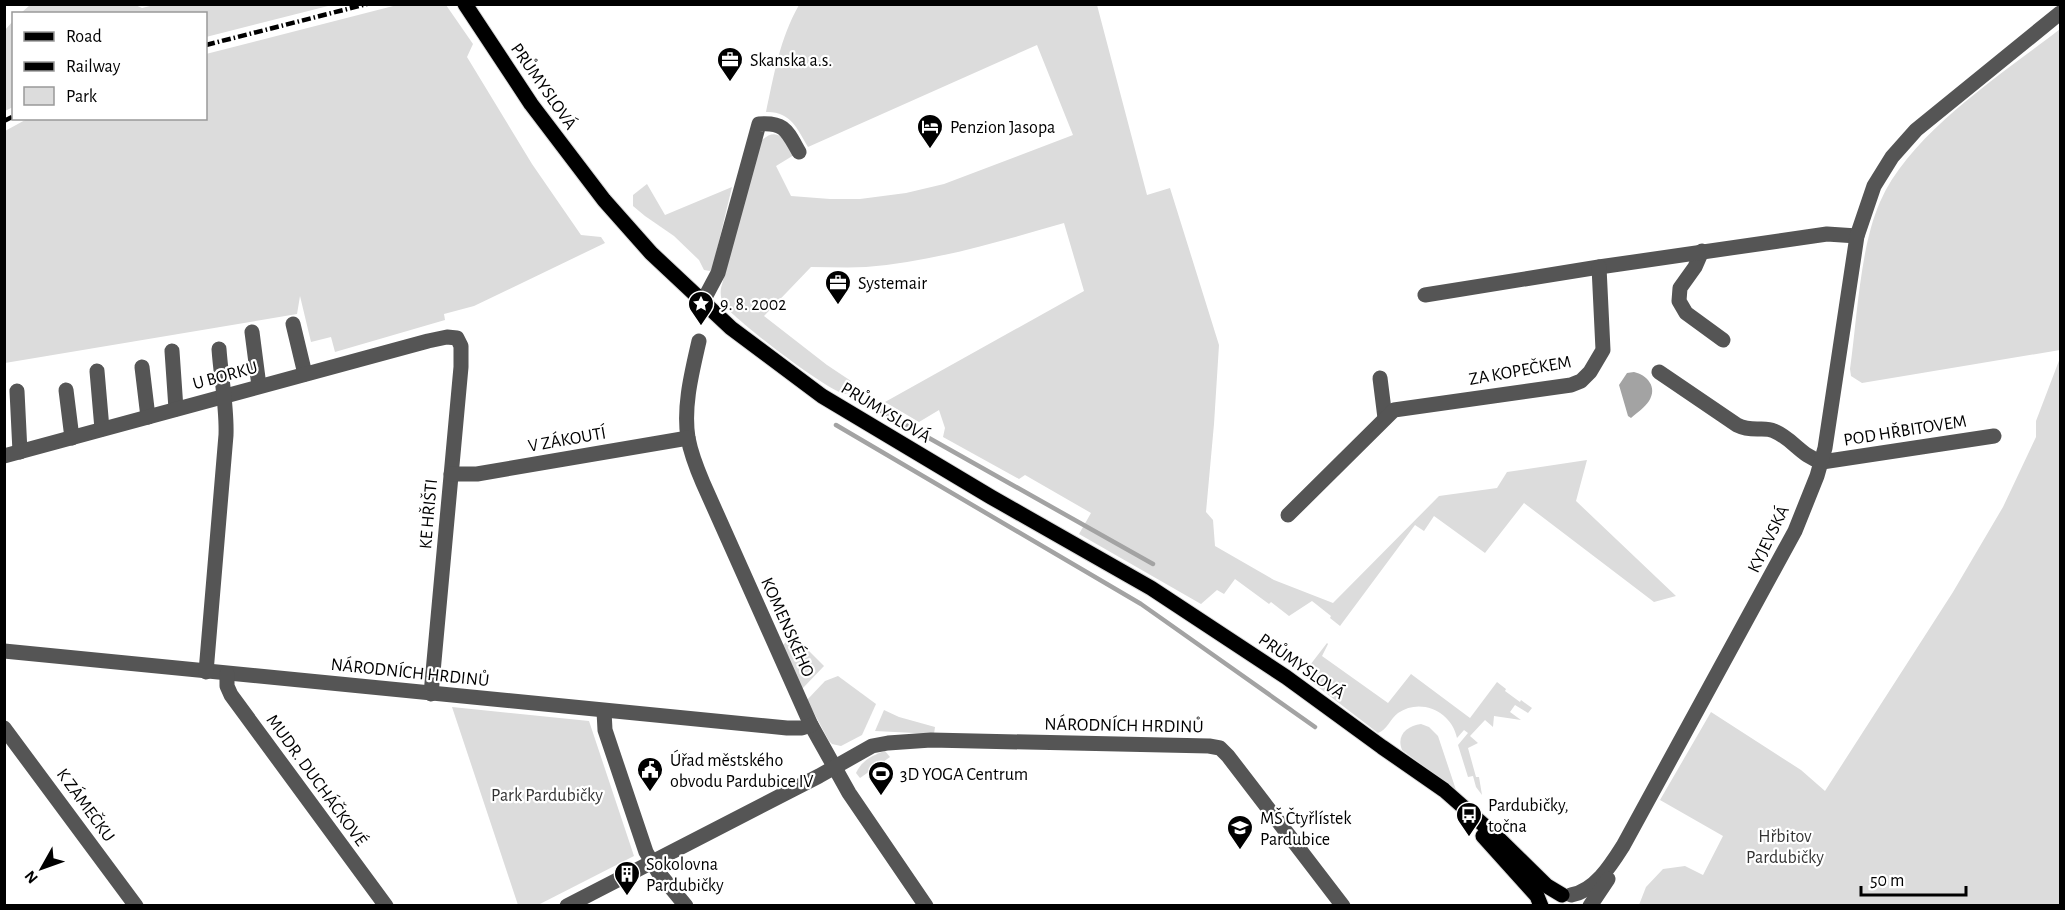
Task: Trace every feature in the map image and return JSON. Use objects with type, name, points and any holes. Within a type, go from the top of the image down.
[{"type":"main road","name":"PRŮMYSLOVÁ","points":[[465,4],[531,104],[597,191],[651,253],[702,303],[754,347],[822,396],[981,491],[1151,588],[1286,677],[1444,790],[1547,886],[1567,895]]},
{"type":"main road","name":"PRŮMYSLOVÁ","points":[[1382,747],[1473,826],[1544,906]]},
{"type":"street","name":"KYJEVSKÁ","points":[[1544,906],[1554,897],[1583,891],[1601,877],[1618,854],[1791,540],[1822,462],[1857,236],[1874,186],[1882,171],[1903,143],[1934,114],[2061,13]]},
{"type":"street","points":[[702,303],[718,273],[759,124],[781,125],[788,131],[799,152]]},
{"type":"street","points":[[1425,296],[1702,251],[1827,234],[1857,236]]},
{"type":"street","points":[[1702,251],[1695,267],[1680,288],[1679,301],[1686,314],[1723,340]]},
{"type":"street","name":"ZA KOPEČKEM","points":[[1288,515],[1394,410],[1571,385],[1581,381],[1596,365],[1603,350],[1599,267]]},
{"type":"street","points":[[293,324],[305,374]]},
{"type":"street","points":[[252,332],[259,386]]},
{"type":"street","name":"U BORKU","points":[[4,456],[428,341],[447,337],[457,338]]},
{"type":"street","name":"KE HŘIŠTI","points":[[431,694],[461,354],[461,346],[457,338]]},
{"type":"street","name":"KOMENSKÉHO","points":[[699,340],[689,391],[688,438],[703,483],[810,725],[834,768],[926,906]]},
{"type":"street","points":[[206,672],[226,435],[226,409],[219,349]]},
{"type":"street","points":[[172,351],[176,409]]},
{"type":"street","points":[[142,367],[148,417]]},
{"type":"street","points":[[97,370],[102,429]]},
{"type":"street","points":[[1659,372],[1737,425],[1751,430],[1775,431],[1808,456],[1822,462]]},
{"type":"street","points":[[1380,378],[1385,418]]},
{"type":"street","points":[[66,390],[72,438]]},
{"type":"street","points":[[16,391],[20,452]]},
{"type":"street","name":"POD HŘBITOVEM","points":[[1822,462],[1994,436]]},
{"type":"street","name":"V ZÁKOUTÍ","points":[[451,474],[477,474],[688,438]]},
{"type":"street","name":"NÁRODNÍCH HRDINŮ","points":[[4,651],[787,728],[802,728],[810,725]]},
{"type":"street","name":"MUDR. DUCHÁČKOVÉ","points":[[227,674],[231,695],[386,906]]},
{"type":"street","points":[[604,711],[605,730],[651,862],[686,906]]},
{"type":"street","name":"K ZÁMEČKU","points":[[4,728],[136,906]]},
{"type":"street","name":"NÁRODNÍCH HRDINŮ","points":[[567,906],[834,768],[872,746],[918,740],[1220,748],[1342,905]]},
{"type":"street","name":"KYJEVSKÁ","points":[[1590,906],[1613,871],[1632,831]]},
{"type":"street","points":[[1567,895],[1579,899],[1585,906]]},
{"type":"green space","points":[[133,4],[142,8],[158,4],[332,5],[207,37],[207,12],[22,12],[30,5]]},
{"type":"green space","points":[[401,4],[446,5],[473,44],[467,57],[532,164],[581,235],[601,237],[605,243],[474,306],[444,314],[445,320],[335,352],[331,337],[311,342],[300,296],[297,314],[5,363],[5,131],[25,120],[207,120],[207,54]]},
{"type":"green space","points":[[799,5],[1097,5],[1147,195],[1170,188],[1219,345],[1206,512],[1213,520],[1215,546],[1274,580],[1333,603],[1439,496],[1497,488],[1507,472],[1587,460],[1576,501],[1676,596],[1654,602],[1524,503],[1485,553],[1434,516],[1424,531],[1415,525],[1340,626],[1312,601],[1289,616],[1235,579],[1224,594],[1217,590],[1201,604],[1079,534],[1091,513],[1025,475],[1019,479],[943,437],[945,428],[939,410],[919,422],[885,402],[1084,291],[1064,223],[916,261],[866,267],[811,267],[764,316],[851,381],[848,386],[855,391],[845,394],[820,381],[747,326],[725,306],[721,297],[721,288],[761,141],[772,134],[777,135],[785,140],[794,155],[776,166],[791,196],[860,199],[906,193],[944,184],[1073,135],[1037,45],[808,147],[792,122],[781,114],[766,112],[782,44]]},
{"type":"green space","points":[[12,22],[12,108],[5,111],[5,30]]},
{"type":"green space","points":[[2060,29],[2060,350],[1862,383],[1851,376],[1850,369],[1860,284],[1868,240],[1880,202],[1912,152],[1935,129],[1985,86]]},
{"type":"green space","points":[[647,184],[665,215],[732,187],[712,270],[704,270],[699,260],[674,236],[633,206],[633,195]]},
{"type":"green space","name":"Hřbitov Pardubičky","points":[[2060,358],[2060,905],[1639,905],[1646,887],[1663,869],[1685,866],[1703,875],[1723,836],[1660,800],[1711,712],[1801,770],[1825,791],[1953,592],[2003,507],[2036,437],[2036,421]]},
{"type":"green space","points":[[793,635],[824,666],[802,689],[782,646]]},
{"type":"green space","points":[[1327,643],[1322,656],[1388,703],[1411,674],[1470,718],[1497,682],[1506,689],[1505,691],[1532,708],[1528,713],[1515,705],[1510,712],[1521,720],[1494,716],[1493,727],[1485,720],[1470,736],[1478,743],[1468,748],[1476,777],[1479,777],[1482,795],[1476,787],[1473,776],[1468,777],[1458,745],[1468,733],[1464,730],[1457,738],[1449,721],[1442,714],[1425,707],[1407,708],[1398,713],[1378,733],[1305,677],[1307,669]]},
{"type":"green space","points":[[838,676],[876,704],[862,735],[841,746],[829,741],[807,700],[825,681]]},
{"type":"green space","name":"Park Pardubičky","points":[[452,707],[589,721],[634,856],[538,905],[518,905]]},
{"type":"green space","points":[[884,710],[899,717],[935,727],[934,734],[875,731]]},
{"type":"green space","points":[[1421,724],[1429,727],[1438,736],[1456,790],[1402,750],[1400,740],[1404,732]]},
{"type":"green space","points":[[885,751],[890,757],[860,778],[856,773],[861,765],[872,756]]},
{"type":"shaded area","points":[[1634,372],[1650,382],[1652,391],[1647,403],[1631,418],[1628,416],[1619,385],[1627,373]]},
{"type":"waterway","points":[[881,411],[1153,564]]},
{"type":"waterway","points":[[836,425],[1141,604],[1315,727]]},
{"type":"railway","points":[[207,45],[367,4]]},
{"type":"railway","points":[[4,121],[12,117]]},
{"type":"place","name":"Skanska a.s.","points":[[730,83]]},
{"type":"place","name":"Penzion Jasopa","points":[[930,150]]},
{"type":"place","name":"Systemair","points":[[838,306]]},
{"type":"place","name":"9. 8. 2002","points":[[701,327]]},
{"type":"place","name":"Úřad městského obvodu Pardubice IV","points":[[650,793]]},
{"type":"place","name":"3D YOGA Centrum","points":[[881,797]]},
{"type":"place","name":"Pardubičky, točna","points":[[1469,838]]},
{"type":"place","name":"MŠ Čtyřlístek Pardubice","points":[[1240,851]]},
{"type":"place","name":"Sokolovna Pardubičky","points":[[627,897]]}]
